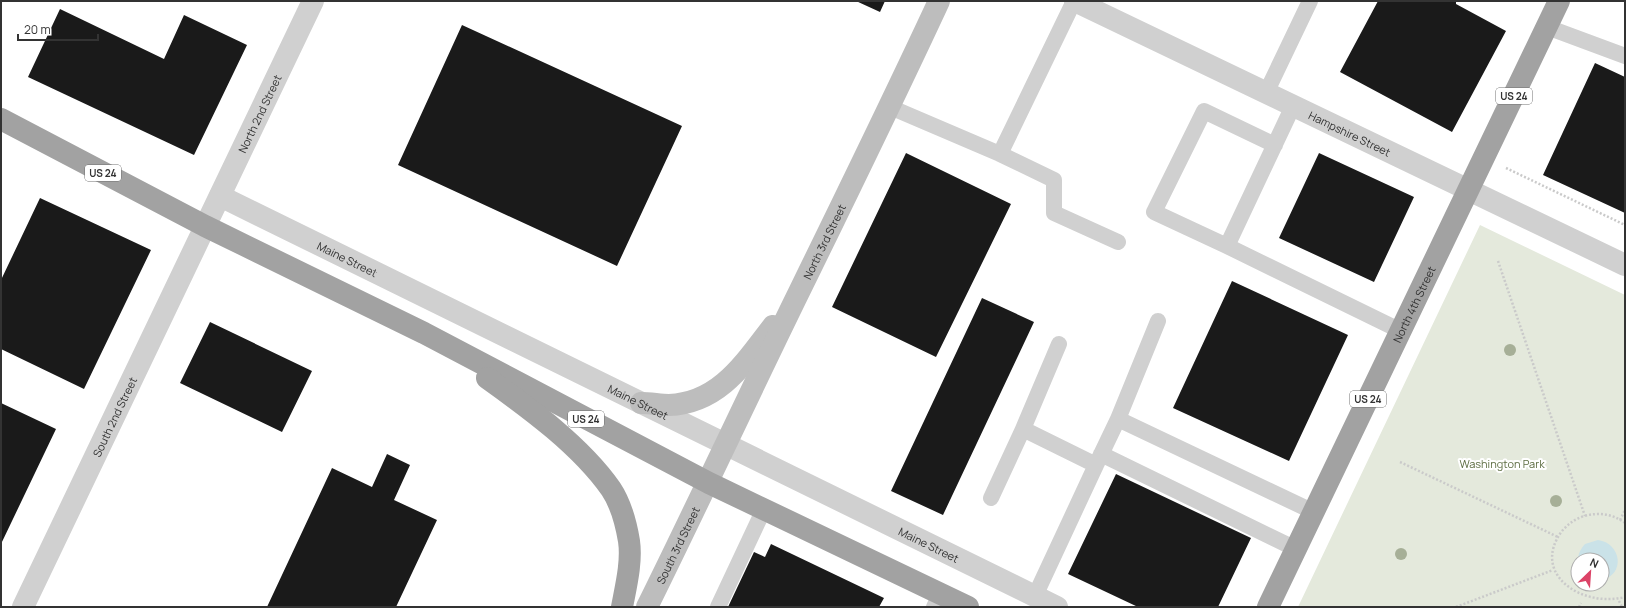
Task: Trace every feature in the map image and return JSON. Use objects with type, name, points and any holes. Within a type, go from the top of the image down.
[{"type":"highway","name":"North 4th Street","points":[[1268,607],[1485,158],[1559,1]]},
{"type":"highway","name":"US 24","points":[[1,119],[205,226],[424,334],[937,600],[968,607]]},
{"type":"highway","points":[[424,334],[494,383],[557,433],[594,468],[612,490],[623,515],[629,542],[629,570],[622,607]]},
{"type":"main road","name":"North 3rd Street","points":[[709,483],[799,291],[890,107],[939,1]]},
{"type":"main road","points":[[642,403],[670,405],[697,400],[718,389],[738,372],[799,291]]},
{"type":"main road","name":"South 3rd Street","points":[[647,607],[709,483]]},
{"type":"street","name":"North 2nd Street","points":[[205,226],[314,1]]},
{"type":"street","name":"Hampshire Street","points":[[1074,1],[1625,265]]},
{"type":"street","name":"Maine Street","points":[[220,196],[1057,607]]},
{"type":"street","name":"South 2nd Street","points":[[23,607],[205,226]]},
{"type":"lane","points":[[1000,154],[1074,1]]},
{"type":"lane","points":[[1266,93],[1310,1]]},
{"type":"lane","points":[[1547,27],[1625,56]]},
{"type":"lane","points":[[1227,246],[1293,106]]},
{"type":"lane","points":[[890,107],[1000,154],[1054,180],[1054,213],[1118,242]]},
{"type":"lane","points":[[1275,145],[1204,111],[1154,212],[1227,246],[1401,332]]},
{"type":"lane","points":[[1035,596],[1118,419],[1158,321]]},
{"type":"lane","points":[[990,498],[1023,429],[1059,344]]},
{"type":"lane","points":[[1118,419],[1314,512]]},
{"type":"lane","points":[[1023,429],[1099,460],[1296,549]]},
{"type":"lane","points":[[718,607],[764,509]]},
{"type":"path","points":[[1485,158],[1625,225]]},
{"type":"path","points":[[1498,261],[1585,516]]},
{"type":"path","points":[[1400,462],[1558,537]]},
{"type":"path","points":[[1620,520],[1625,510]]},
{"type":"path","points":[[1559,584],[1553,570],[1553,548],[1558,537],[1566,526],[1585,516],[1607,514],[1625,523]]},
{"type":"path","points":[[1456,607],[1553,570]]},
{"type":"path","points":[[1613,603],[1620,601],[1625,597]]},
{"type":"path","points":[[1574,599],[1581,603],[1587,604]]},
{"type":"path","points":[[1620,601],[1622,607]]},
{"type":"path","points":[[1579,607],[1581,603]]},
{"type":"green space","name":"Washington Park","points":[[1480,225],[1625,295],[1625,607],[1298,607]]},
{"type":"water","points":[[1598,540],[1606,542],[1616,552],[1618,559],[1615,572],[1610,577],[1610,552],[1580,552],[1585,544]]},
{"type":"building","points":[[856,1],[885,1],[880,12]]},
{"type":"building","points":[[1378,1],[1456,1],[1456,4],[1506,31],[1452,132],[1340,72]]},
{"type":"building","points":[[60,9],[164,59],[184,15],[247,45],[194,155],[28,77]]},
{"type":"building","points":[[462,25],[682,126],[617,266],[398,165]]},
{"type":"building","points":[[1595,63],[1625,77],[1625,213],[1543,175]]},
{"type":"building","points":[[906,153],[1011,204],[936,357],[832,307]]},
{"type":"building","points":[[1319,153],[1414,197],[1374,282],[1279,238]]},
{"type":"building","points":[[40,198],[151,250],[84,389],[1,349],[1,280]]},
{"type":"building","points":[[1232,281],[1348,335],[1289,461],[1173,408]]},
{"type":"building","points":[[982,298],[1034,322],[943,515],[891,491]]},
{"type":"building","points":[[210,322],[312,371],[282,432],[180,383]]},
{"type":"building","points":[[1,403],[56,429],[1,544]]},
{"type":"building","points":[[387,454],[410,465],[394,500],[437,520],[396,607],[267,607],[332,468],[372,487]]},
{"type":"building","points":[[1116,474],[1251,538],[1218,607],[1138,607],[1068,574]]},
{"type":"building","points":[[771,544],[884,598],[879,607],[728,607],[754,552],[765,557]]}]
